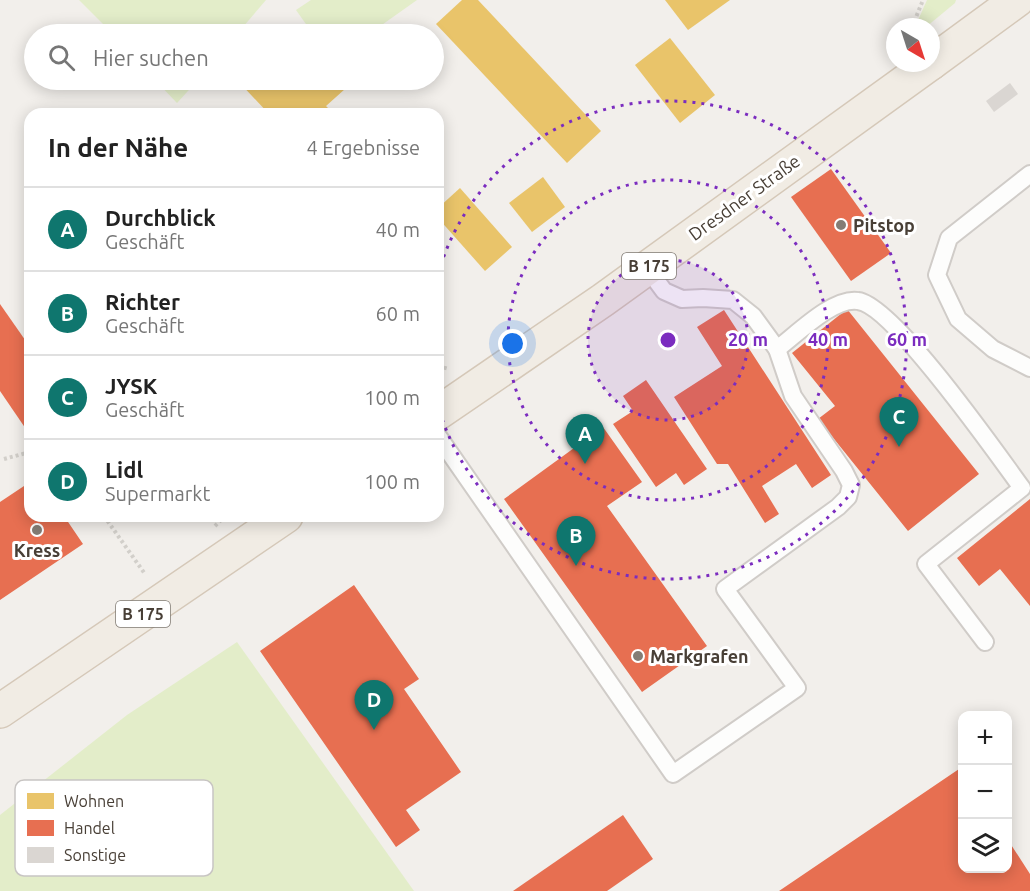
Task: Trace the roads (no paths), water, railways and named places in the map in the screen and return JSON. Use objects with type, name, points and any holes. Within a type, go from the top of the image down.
[{"type":"main road","name":"Dresdner Straße","points":[[940,56],[1017,0]]},
{"type":"main road","name":"Dresdner Straße","points":[[444,409],[647,268],[919,72]]},
{"type":"main road","name":"B 175","points":[[0,711],[277,522]]},
{"type":"lane","points":[[1030,174],[949,238],[937,275],[958,319],[993,349],[1030,368]]},
{"type":"lane","points":[[444,445],[673,774],[797,688],[725,589],[838,507],[848,497],[851,485],[793,396],[777,349],[753,316],[732,300],[682,299],[664,291],[647,268]]},
{"type":"lane","points":[[777,349],[821,314],[840,304],[858,301],[876,308],[921,354],[1022,488],[926,564],[985,642]]},
{"type":"place","name":"Pitstop","points":[[841,225]]},
{"type":"place","name":"JYSK","points":[[899,447]]},
{"type":"place","name":"Durchblick","points":[[585,464]]},
{"type":"place","name":"Kress","points":[[37,530]]},
{"type":"place","name":"Richter","points":[[576,566]]},
{"type":"place","name":"Markgrafen","points":[[638,656]]},
{"type":"place","name":"Lidl","points":[[374,730]]}]
